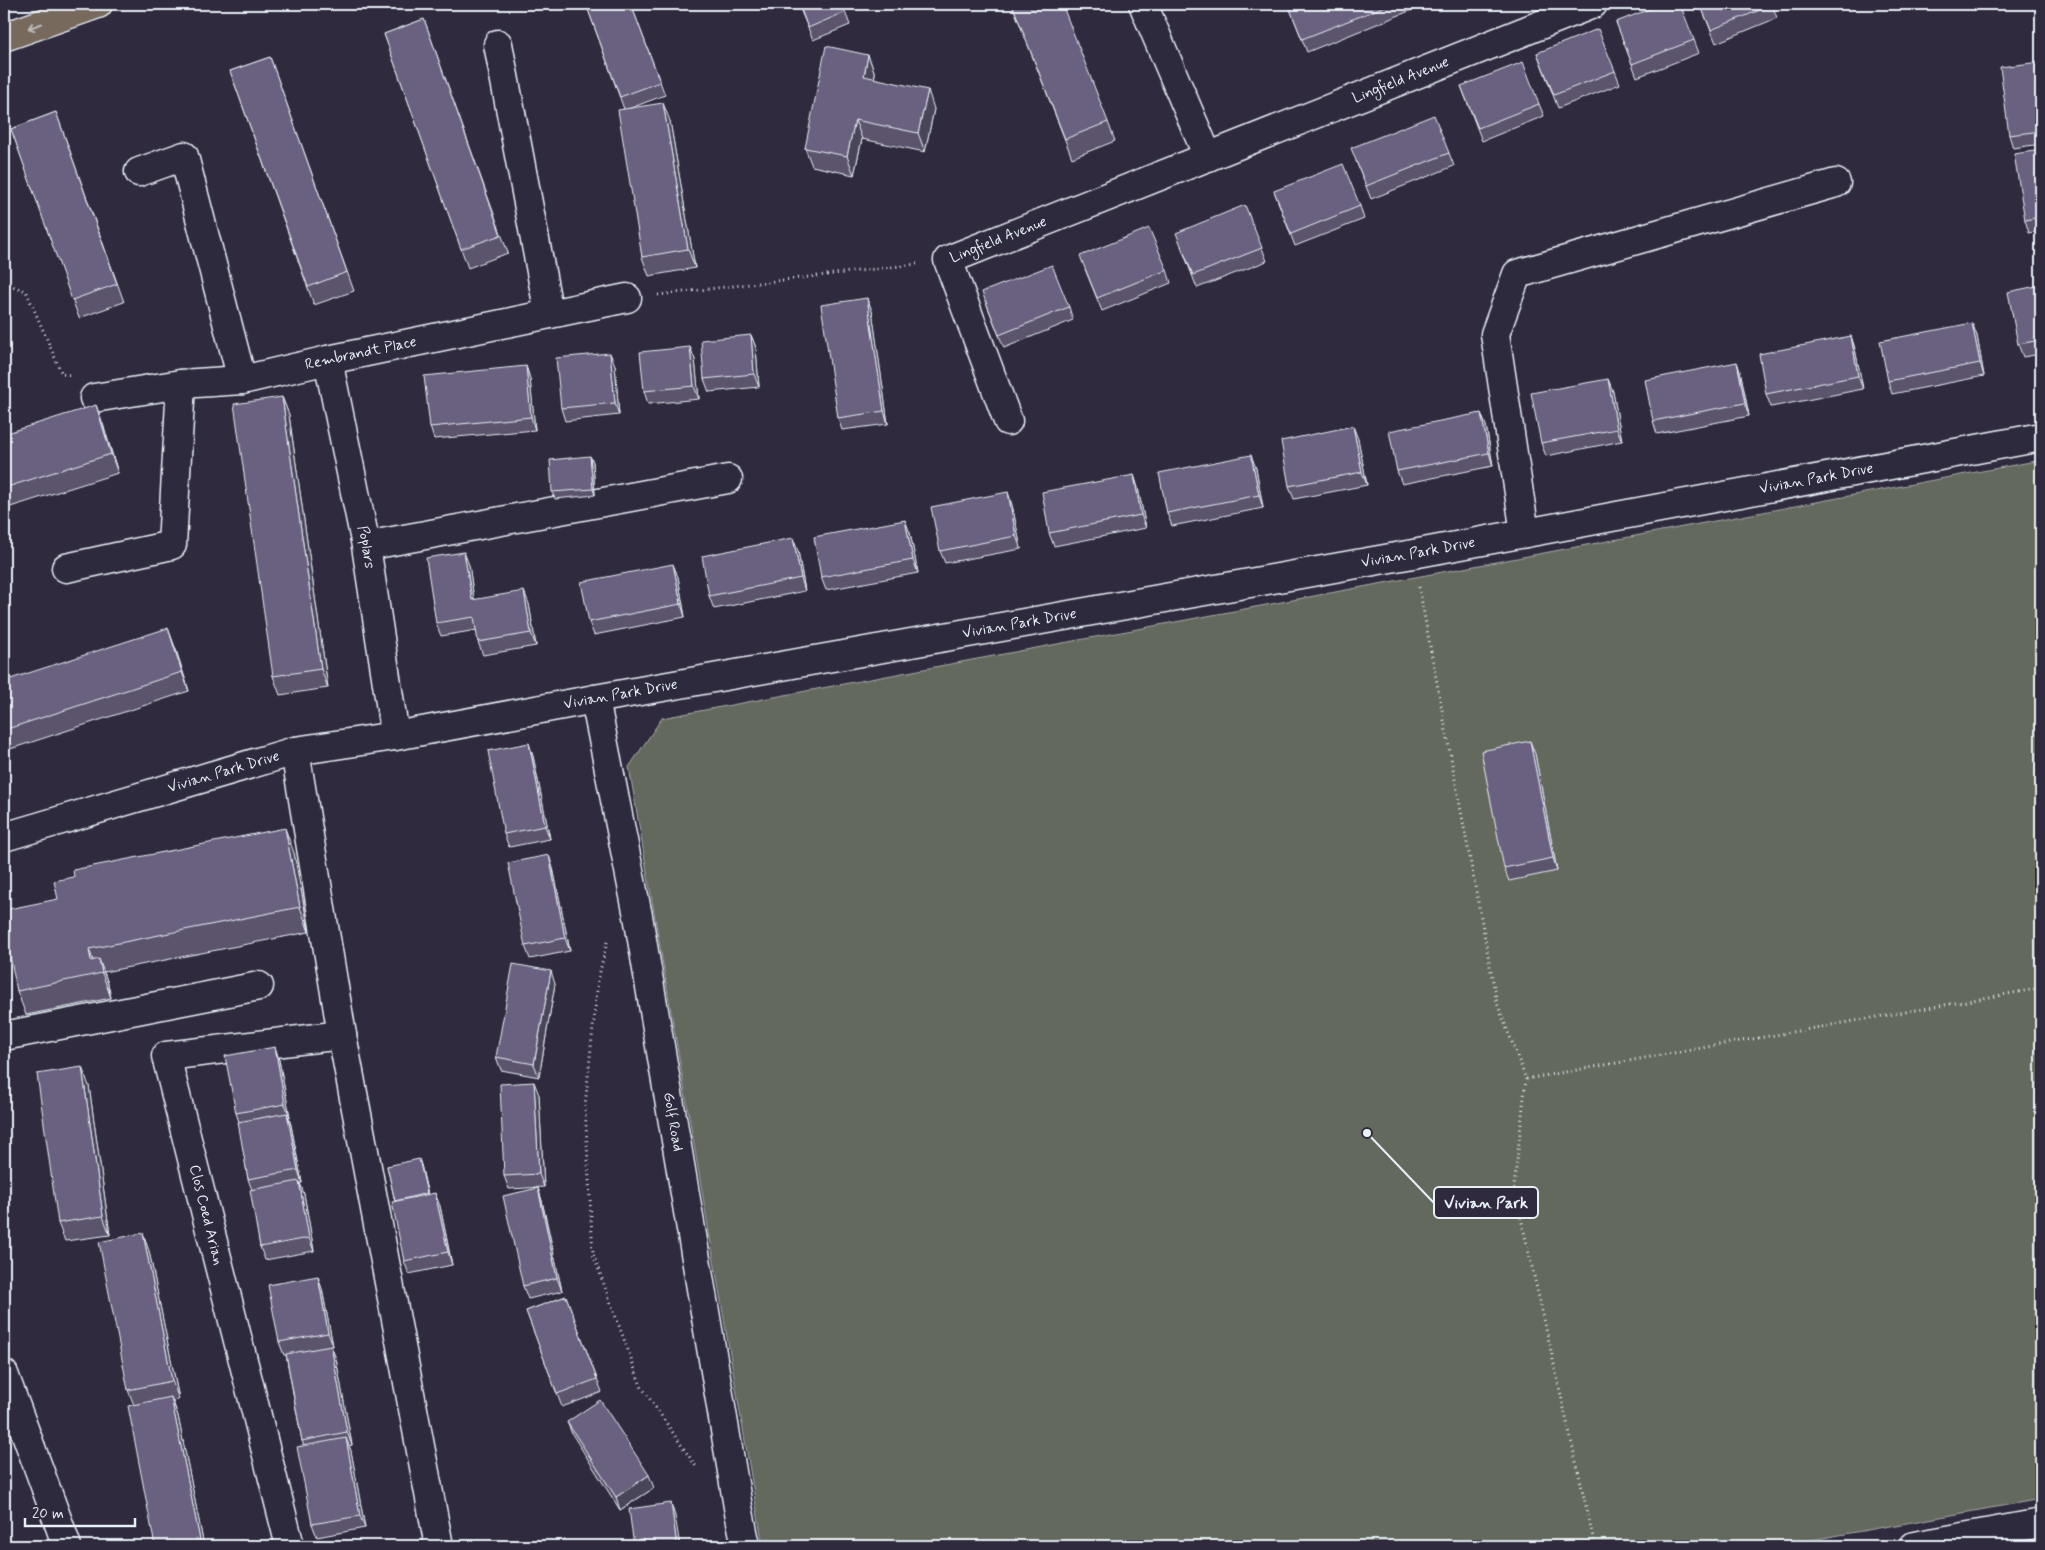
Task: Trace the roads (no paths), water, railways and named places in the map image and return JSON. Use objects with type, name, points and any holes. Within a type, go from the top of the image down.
[{"type":"main road","points":[[4,37],[98,4]]},
{"type":"street","points":[[1143,4],[1208,157]]},
{"type":"street","name":"Lingfield Avenue","points":[[1008,420],[948,260],[1593,4]]},
{"type":"street","points":[[498,44],[549,314]]},
{"type":"street","points":[[139,172],[184,156],[242,380]]},
{"type":"street","points":[[1525,533],[1495,334],[1517,274],[1836,183]]},
{"type":"street","name":"Rembrandt Place","points":[[94,398],[181,384],[242,380],[328,360],[627,298]]},
{"type":"street","name":"Poplars","points":[[328,360],[366,546],[395,736]]},
{"type":"street","points":[[66,568],[172,546],[181,384]]},
{"type":"street","name":"Vivian Park Drive","points":[[4,837],[295,751],[395,736],[595,698],[1413,554],[2041,437]]},
{"type":"street","points":[[366,546],[728,479]]},
{"type":"street","name":"Golf Road","points":[[595,698],[638,916],[736,1497],[746,1546]]},
{"type":"street","points":[[295,751],[342,1035],[439,1546]]},
{"type":"street","points":[[4,1036],[260,986]]},
{"type":"street","name":"Clos Coed Arian","points":[[290,1546],[166,1056],[342,1035]]},
{"type":"street","points":[[4,1374],[13,1429],[67,1546]]},
{"type":"street","points":[[1914,1546],[2041,1523]]},
{"type":"place","name":"Vivian Park","points":[[1367,1133]]}]
